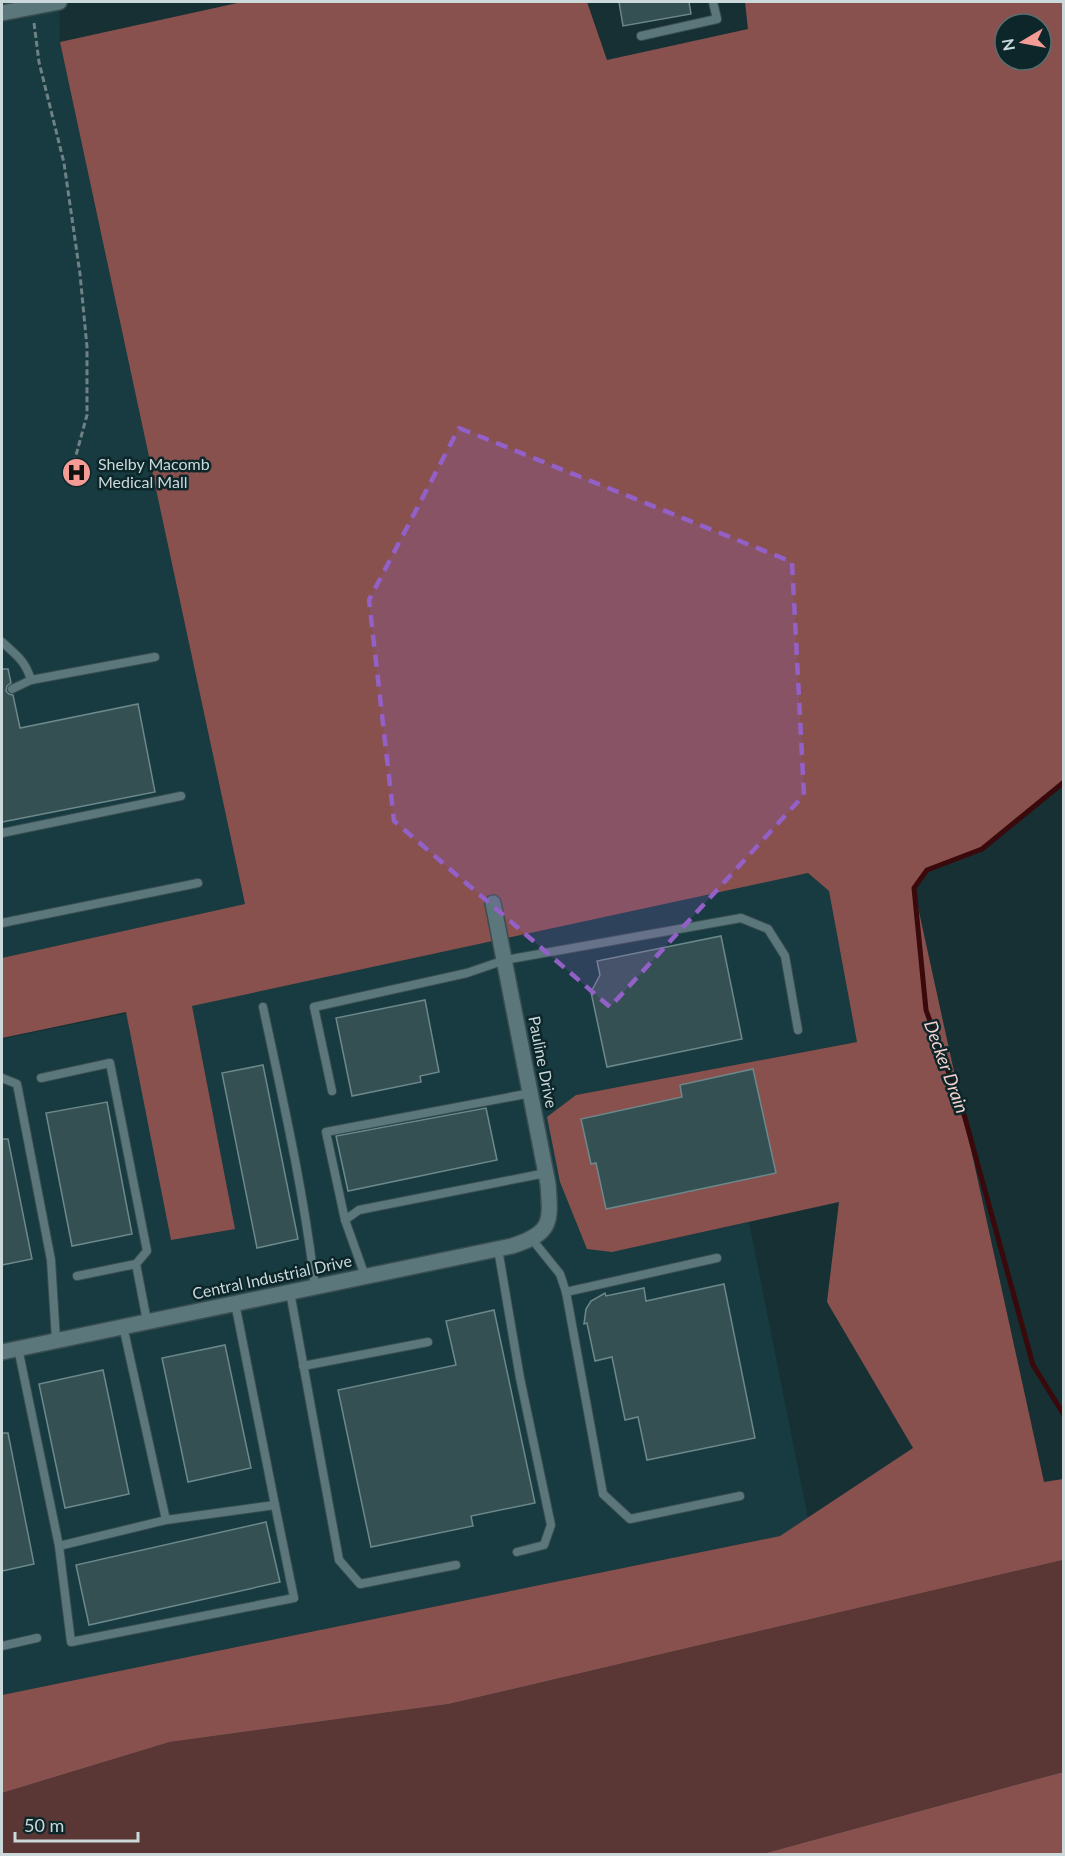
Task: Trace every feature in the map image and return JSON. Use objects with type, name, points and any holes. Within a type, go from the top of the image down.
[{"type":"street","points":[[2,13],[30,4],[58,2]]},
{"type":"street","name":"Pauline Drive","points":[[493,903],[546,1173],[550,1209],[546,1228]]},
{"type":"street","name":"Central Industrial Drive","points":[[2,1352],[512,1246],[531,1239],[546,1228]]},
{"type":"lane","points":[[641,36],[717,19],[713,2]]},
{"type":"lane","points":[[2,642],[20,658],[31,680]]},
{"type":"lane","points":[[12,689],[31,680],[155,657]]},
{"type":"lane","points":[[2,833],[182,796]]},
{"type":"lane","points":[[2,923],[198,883]]},
{"type":"lane","points":[[332,1091],[314,1007],[467,973],[505,960],[741,918],[768,929],[785,956],[798,1030]]},
{"type":"lane","points":[[263,1006],[296,1161],[315,1287]]},
{"type":"lane","points":[[41,1078],[110,1063],[147,1251],[136,1263],[77,1276]]},
{"type":"lane","points":[[2,1078],[17,1084],[51,1260],[56,1340]]},
{"type":"lane","points":[[365,1276],[345,1220],[326,1132],[531,1093]]},
{"type":"lane","points":[[345,1220],[359,1210],[546,1173]]},
{"type":"lane","points":[[531,1239],[560,1274],[566,1292],[603,1494],[630,1519],[740,1496]]},
{"type":"lane","points":[[498,1249],[520,1378],[551,1525],[544,1545],[517,1552]]},
{"type":"lane","points":[[566,1292],[717,1258]]},
{"type":"lane","points":[[136,1263],[147,1321]]},
{"type":"lane","points":[[290,1292],[339,1560],[360,1584],[456,1564]]},
{"type":"lane","points":[[18,1348],[59,1546],[71,1642],[294,1598],[235,1303]]},
{"type":"lane","points":[[123,1326],[166,1520]]},
{"type":"lane","points":[[303,1366],[428,1342]]},
{"type":"lane","points":[[59,1546],[166,1520],[275,1505]]},
{"type":"lane","points":[[2,1646],[37,1638]]},
{"type":"path","points":[[30,4],[39,62],[64,163],[87,347],[87,415],[72,470]]},
{"type":"highlighted area","points":[[459,428],[792,562],[804,795],[610,1007],[394,821],[369,600]]},
{"type":"shaded area","name":"Shelby Macomb Medical Mall","points":[[59,2],[60,42],[245,904],[2,958],[2,14]]},
{"type":"shaded area","points":[[242,2],[587,2],[607,60],[748,29],[745,2],[1063,2],[1063,782],[982,849],[927,870],[914,889],[1044,1482],[1063,1479],[1063,1560],[449,1704],[170,1742],[2,1793],[2,1695],[780,1536],[913,1448],[827,1302],[839,1202],[612,1252],[587,1249],[560,1182],[547,1117],[576,1095],[857,1042],[829,891],[808,873],[192,1006],[235,1229],[171,1240],[126,1012],[2,1038],[2,958],[245,904],[60,42]]},
{"type":"shaded area","points":[[808,873],[829,891],[857,1042],[576,1095],[612,1252],[749,1222],[808,1518],[780,1536],[2,1695],[2,1039]]},
{"type":"shaded area","points":[[1063,1560],[1063,1772],[762,1854],[2,1854],[2,1793],[170,1742],[449,1704]]},
{"type":"shaded area","points":[[1063,1772],[1063,1854],[762,1854]]},
{"type":"building","points":[[619,2],[689,2],[691,14],[623,26]]},
{"type":"building","points":[[2,669],[8,669],[11,683],[7,686],[6,691],[13,695],[20,728],[138,704],[155,792],[2,822]]},
{"type":"building","points":[[721,936],[742,1039],[607,1067],[591,992],[600,975],[597,961]]},
{"type":"building","points":[[425,1000],[439,1072],[420,1076],[421,1082],[352,1096],[336,1018]]},
{"type":"building","points":[[263,1065],[298,1239],[257,1248],[222,1073]]},
{"type":"building","points":[[753,1069],[776,1173],[606,1209],[596,1163],[591,1164],[581,1119],[682,1097],[680,1085]]},
{"type":"building","points":[[107,1102],[132,1234],[72,1246],[46,1113]]},
{"type":"building","points":[[486,1108],[497,1160],[348,1191],[336,1136]]},
{"type":"building","points":[[2,1139],[8,1139],[32,1259],[2,1265]]},
{"type":"building","points":[[724,1284],[755,1438],[647,1460],[638,1417],[625,1420],[612,1357],[595,1361],[587,1323],[584,1324],[586,1309],[591,1301],[605,1293],[606,1296],[644,1288],[646,1301]]},
{"type":"building","points":[[494,1310],[535,1503],[471,1516],[473,1526],[371,1547],[338,1390],[456,1365],[446,1321]]},
{"type":"building","points":[[225,1345],[251,1468],[188,1482],[162,1358]]},
{"type":"building","points":[[103,1370],[129,1494],[65,1508],[39,1384]]},
{"type":"building","points":[[2,1433],[8,1433],[34,1564],[2,1571]]},
{"type":"building","points":[[266,1522],[280,1582],[89,1625],[76,1565]]},
{"type":"waterway","name":"Decker Drain","points":[[1064,782],[982,849],[927,870],[914,888],[926,1010],[965,1118],[1033,1365],[1064,1415]]},
{"type":"place","name":"Shelby Macomb Medical Mall","points":[[77,473]]}]
